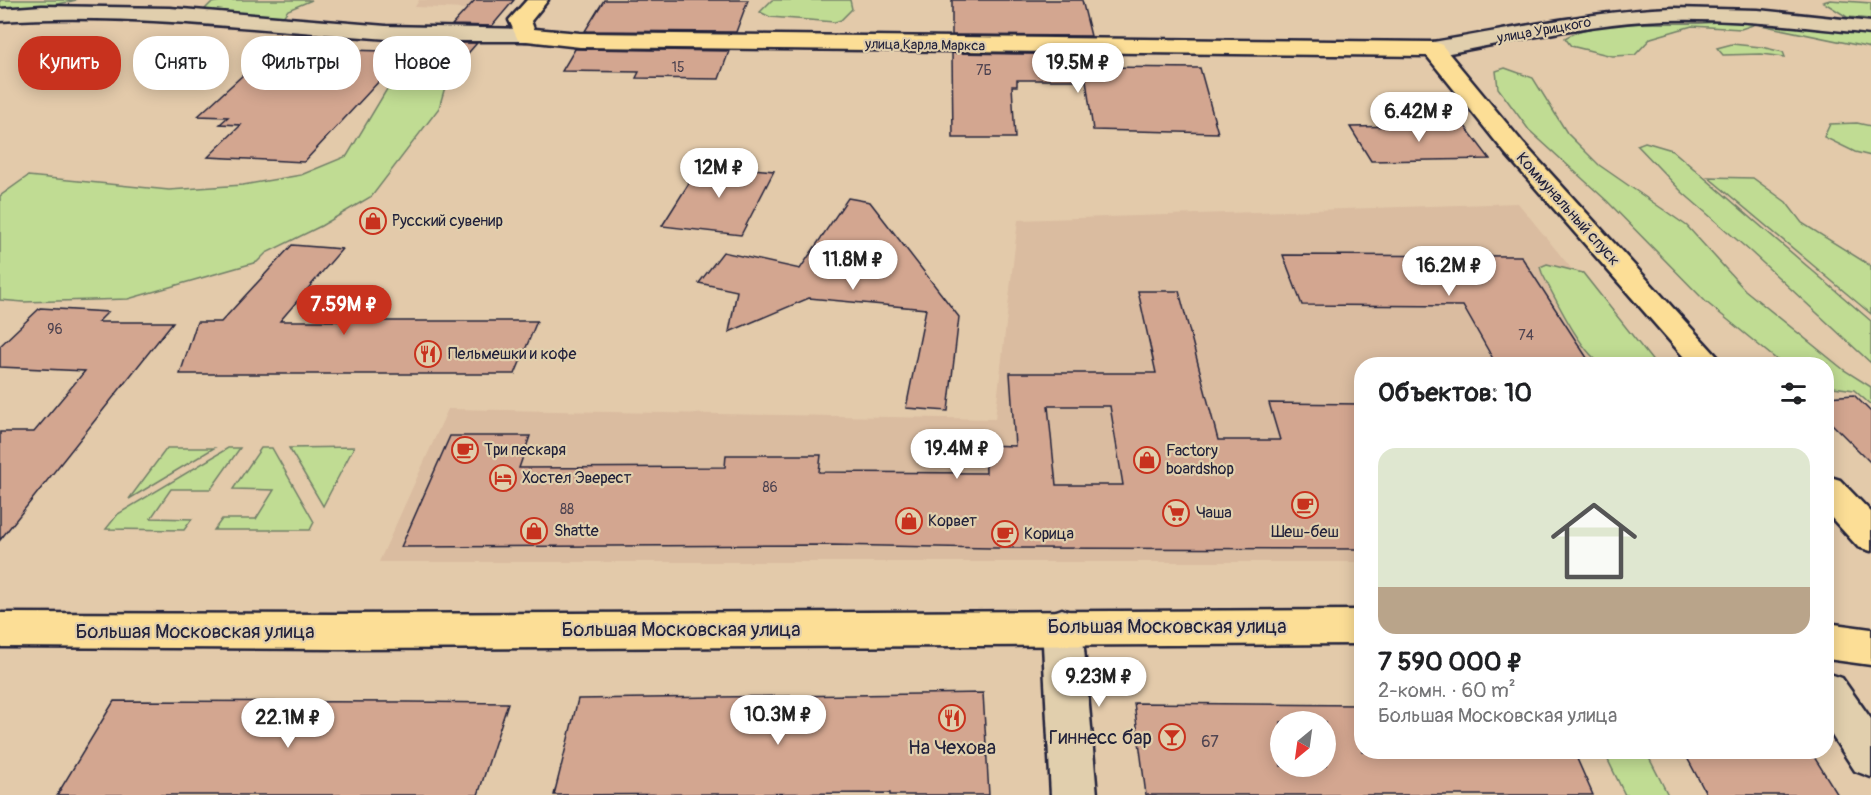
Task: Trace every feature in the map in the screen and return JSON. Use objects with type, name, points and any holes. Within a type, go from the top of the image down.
[{"type":"main road","points":[[526,35],[520,20],[538,0]]},
{"type":"main road","name":"улица Карла Маркса","points":[[526,35],[580,40],[751,43],[1433,49]]},
{"type":"main road","name":"Коммунальный спуск","points":[[1433,49],[1514,148],[1702,357]]},
{"type":"main road","points":[[1834,497],[1871,536]]},
{"type":"main road","name":"Большая Московская улица","points":[[0,630],[366,632],[1062,626],[1354,627]]},
{"type":"main road","points":[[1834,642],[1871,647]]},
{"type":"street","points":[[0,15],[104,12],[204,16],[343,30],[526,35]]},
{"type":"street","name":"улица Урицкого","points":[[1433,49],[1570,24],[1643,15],[1724,13],[1871,28]]},
{"type":"street","points":[[1062,626],[1074,795]]},
{"type":"street","points":[[1834,702],[1871,756]]},
{"type":"shaded area","points":[[419,0],[475,0],[466,9],[415,7]]},
{"type":"shaded area","points":[[1518,203],[1643,357],[1354,357],[1354,562],[379,562],[448,409],[995,419],[1018,220]]},
{"type":"green space","points":[[0,0],[76,0],[26,9],[7,9],[0,8]]},
{"type":"green space","points":[[225,0],[312,0],[288,10],[282,18],[212,12],[205,9],[211,3]]},
{"type":"green space","points":[[772,0],[850,0],[852,9],[841,20],[835,22],[770,17],[760,12]]},
{"type":"green space","points":[[1830,0],[1871,3],[1871,19],[1847,17],[1823,2]]},
{"type":"green space","points":[[1744,19],[1871,34],[1871,48],[1756,24],[1741,29],[1692,26],[1651,38],[1635,55],[1612,56],[1571,46],[1565,38],[1579,31],[1613,25],[1703,23]]},
{"type":"green space","points":[[1732,44],[1783,52],[1785,57],[1761,54],[1723,55],[1717,48]]},
{"type":"green space","points":[[1505,68],[1533,78],[1567,133],[1599,165],[1687,226],[1745,290],[1828,357],[1773,357],[1706,302],[1607,201],[1529,130],[1498,88],[1496,71]]},
{"type":"green space","points":[[386,90],[444,90],[439,108],[372,196],[321,226],[266,253],[257,262],[128,299],[23,302],[0,300],[0,196],[28,176],[169,190],[243,185],[301,175],[347,156]]},
{"type":"green space","points":[[1857,123],[1871,126],[1871,156],[1855,152],[1824,137],[1830,124]]},
{"type":"green space","points":[[1645,142],[1672,150],[1871,321],[1871,363],[1751,252],[1682,192],[1637,145]]},
{"type":"green space","points":[[1708,177],[1753,178],[1786,202],[1802,223],[1871,266],[1871,314]]},
{"type":"green space","points":[[1547,264],[1583,273],[1649,357],[1593,357],[1569,324],[1540,267]]},
{"type":"green space","points":[[1834,362],[1871,387],[1871,405],[1854,390],[1834,387]]},
{"type":"green space","points":[[354,447],[323,506],[289,448]]},
{"type":"green space","points":[[167,448],[214,448],[129,499]]},
{"type":"green space","points":[[228,448],[240,448],[211,489],[171,489],[151,518],[192,519],[184,530],[106,529],[118,514]]},
{"type":"green space","points":[[261,448],[272,448],[314,522],[310,530],[214,530],[222,519],[256,519],[274,490],[233,489]]},
{"type":"green space","points":[[1607,759],[1650,759],[1668,795],[1625,795]]},
{"type":"building","points":[[475,0],[514,0],[492,26],[452,25]]},
{"type":"building","points":[[604,0],[748,0],[736,32],[585,31]]},
{"type":"building","points":[[952,0],[1082,0],[1091,36],[952,35]]},
{"type":"building","points":[[575,49],[729,51],[719,79],[636,78],[639,72],[562,71]]},
{"type":"building","points":[[361,50],[373,51],[373,88],[304,162],[208,157],[241,125],[220,124],[228,117],[198,116],[241,77],[241,90],[361,90]]},
{"type":"building","points":[[952,53],[1095,55],[1098,67],[1200,68],[1218,133],[1093,130],[1086,80],[1017,80],[1017,86],[1012,86],[1015,138],[953,138]]},
{"type":"building","points":[[1464,125],[1490,159],[1371,161],[1350,127]]},
{"type":"building","points":[[701,164],[774,171],[741,235],[662,226]]},
{"type":"building","points":[[848,198],[870,202],[959,317],[948,411],[906,408],[926,309],[809,298],[729,332],[737,291],[699,283],[723,252],[800,269]]},
{"type":"building","points":[[292,245],[342,249],[280,321],[537,321],[515,374],[180,374],[197,322],[221,322]]},
{"type":"building","points":[[1283,255],[1521,256],[1586,357],[1492,357],[1463,306],[1302,305]]},
{"type":"building","points":[[1138,291],[1179,291],[1218,440],[1280,440],[1269,403],[1354,404],[1354,549],[831,545],[401,547],[450,436],[530,436],[519,468],[725,467],[726,455],[821,455],[819,472],[986,473],[985,445],[1015,446],[1010,373],[1156,373]],"holes":[[[1048,406],[1110,406],[1123,485],[1056,485]]]},
{"type":"building","points":[[40,308],[108,312],[98,322],[173,322],[0,540],[0,432],[34,432],[85,371],[0,367],[0,346]]},
{"type":"building","points":[[1854,395],[1871,412],[1871,463],[1834,426],[1834,396]]},
{"type":"building","points":[[983,693],[989,795],[890,795],[890,793],[554,795],[578,699]]},
{"type":"building","points":[[114,701],[508,703],[478,795],[57,795]]},
{"type":"building","points":[[1134,703],[1354,705],[1354,759],[1577,759],[1593,795],[1146,795]]},
{"type":"building","points":[[1688,759],[1815,759],[1838,795],[1707,795]]},
{"type":"place","name":"Русский сувенир","points":[[373,221]]},
{"type":"place","name":"Пельмешки и кофе","points":[[428,354]]},
{"type":"place","name":"Три пескаря","points":[[465,450]]},
{"type":"place","name":"Factory boardshop","points":[[1147,460]]},
{"type":"place","name":"Хостел Эверест","points":[[503,478]]},
{"type":"place","name":"Шеш-беш","points":[[1305,505]]},
{"type":"place","name":"Чаша","points":[[1176,513]]},
{"type":"place","name":"Корвет","points":[[909,521]]},
{"type":"place","name":"Shatte","points":[[534,531]]},
{"type":"place","name":"Корица","points":[[1005,534]]},
{"type":"place","name":"На Чехова","points":[[952,718]]},
{"type":"place","name":"Гиннесс бар","points":[[1172,737]]}]
